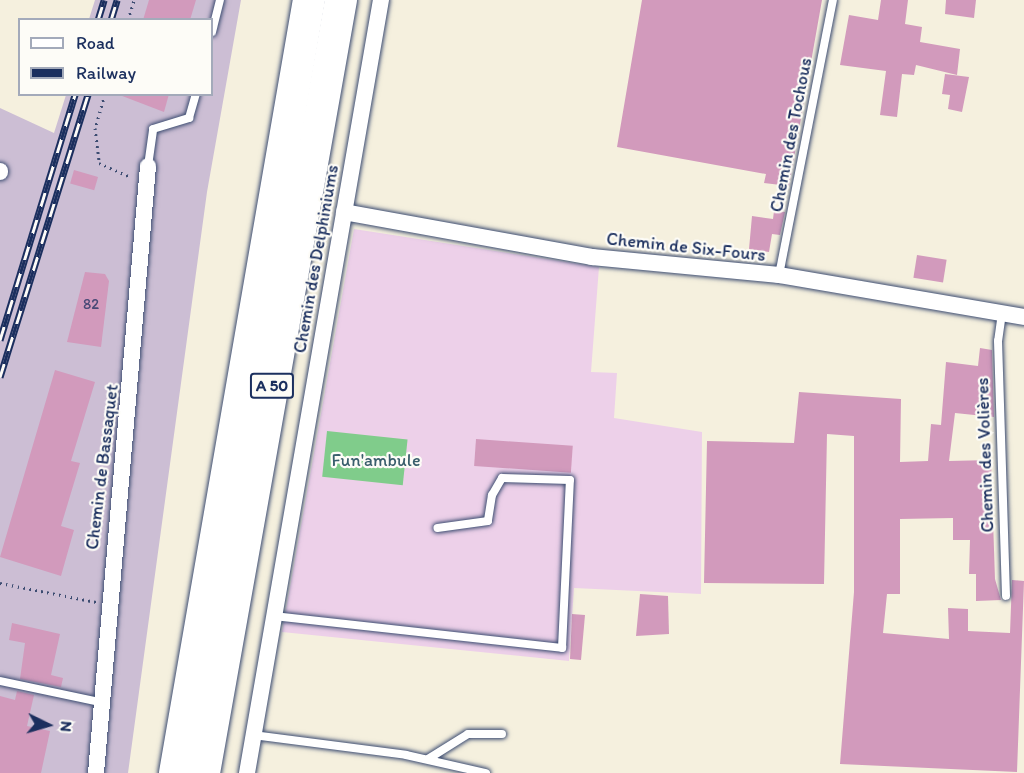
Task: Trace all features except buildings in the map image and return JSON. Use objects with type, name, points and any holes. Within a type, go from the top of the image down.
[{"type":"highway","name":"A 50","points":[[175,773],[309,0]]},
{"type":"highway","name":"A 50","points":[[204,773],[341,0]]},
{"type":"street","name":"Chemin des Delphiniums","points":[[247,773],[381,0]]},
{"type":"street","name":"Chemin de Bassaquet","points":[[96,773],[107,604],[139,320],[148,174]]},
{"type":"street","name":"Chemin de Six-Fours","points":[[344,212],[592,257],[779,275],[1024,317]]},
{"type":"lane","points":[[213,28],[220,0]]},
{"type":"lane","name":"Chemin des Tochous","points":[[779,275],[833,0]]},
{"type":"lane","points":[[148,174],[153,129],[189,118],[195,96]]},
{"type":"lane","name":"Chemin des Volières","points":[[1002,313],[998,425],[1006,596]]},
{"type":"lane","points":[[273,616],[562,648],[570,480],[502,477],[494,489],[488,520],[437,528]]},
{"type":"lane","points":[[0,681],[100,702]]},
{"type":"lane","points":[[428,759],[468,734],[502,734]]},
{"type":"lane","points":[[253,735],[428,759],[486,773]]},
{"type":"path","points":[[129,18],[134,0]]},
{"type":"path","points":[[104,96],[95,128],[99,163],[148,174]]},
{"type":"path","points":[[0,583],[107,604]]},
{"type":"shaded area","points":[[95,0],[241,0],[207,192],[128,773],[0,773],[0,108],[54,133],[66,96],[213,96],[213,18],[89,18]]},
{"type":"shaded area","points":[[354,229],[599,267],[591,372],[617,373],[614,418],[702,432],[701,594],[574,588],[569,661],[282,632]]},
{"type":"green space","name":"Fun'ambule","points":[[327,431],[408,439],[403,485],[322,477]]},
{"type":"railway","points":[[99,18],[104,0]]},
{"type":"railway","points":[[112,18],[117,0]]},
{"type":"railway","points":[[0,340],[74,96]]},
{"type":"railway","points":[[0,377],[87,96]]}]
